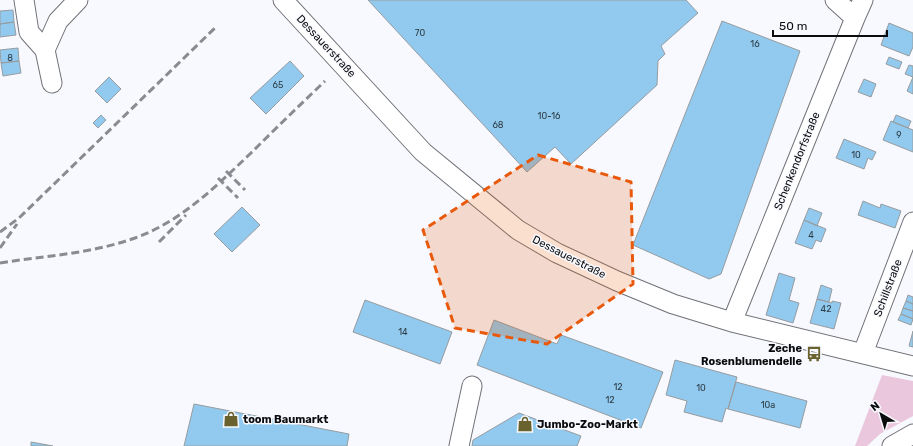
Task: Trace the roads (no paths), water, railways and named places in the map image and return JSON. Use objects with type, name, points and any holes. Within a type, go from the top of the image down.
[{"type":"street","points":[[24,0],[30,32],[44,50],[52,83]]},
{"type":"street","points":[[44,50],[58,21],[78,0]]},
{"type":"street","name":"Dessauerstraße","points":[[284,0],[423,152],[518,230],[557,253],[616,281],[673,304],[732,322],[913,366]]},
{"type":"street","points":[[835,0],[855,18]]},
{"type":"street","name":"Schenkendorfstraße","points":[[732,322],[863,0]]},
{"type":"street","name":"Schillstraße","points":[[863,354],[913,222]]},
{"type":"street","points":[[459,446],[472,386]]},
{"type":"street","points":[[892,446],[913,434]]},
{"type":"railway","points":[[0,232],[19,218],[217,26]]},
{"type":"railway","points":[[0,263],[97,249],[129,240],[164,225],[180,215],[209,192],[325,81]]},
{"type":"railway","points":[[226,171],[245,190]]},
{"type":"railway","points":[[218,178],[238,198]]},
{"type":"railway","points":[[159,242],[186,215]]},
{"type":"railway","points":[[0,248],[17,224]]},
{"type":"place","name":"Zeche Rosenblumendelle","points":[[814,354]]},
{"type":"place","name":"toom Baumarkt","points":[[231,419]]},
{"type":"place","name":"Jumbo-Zoo-Markt","points":[[525,424]]}]
